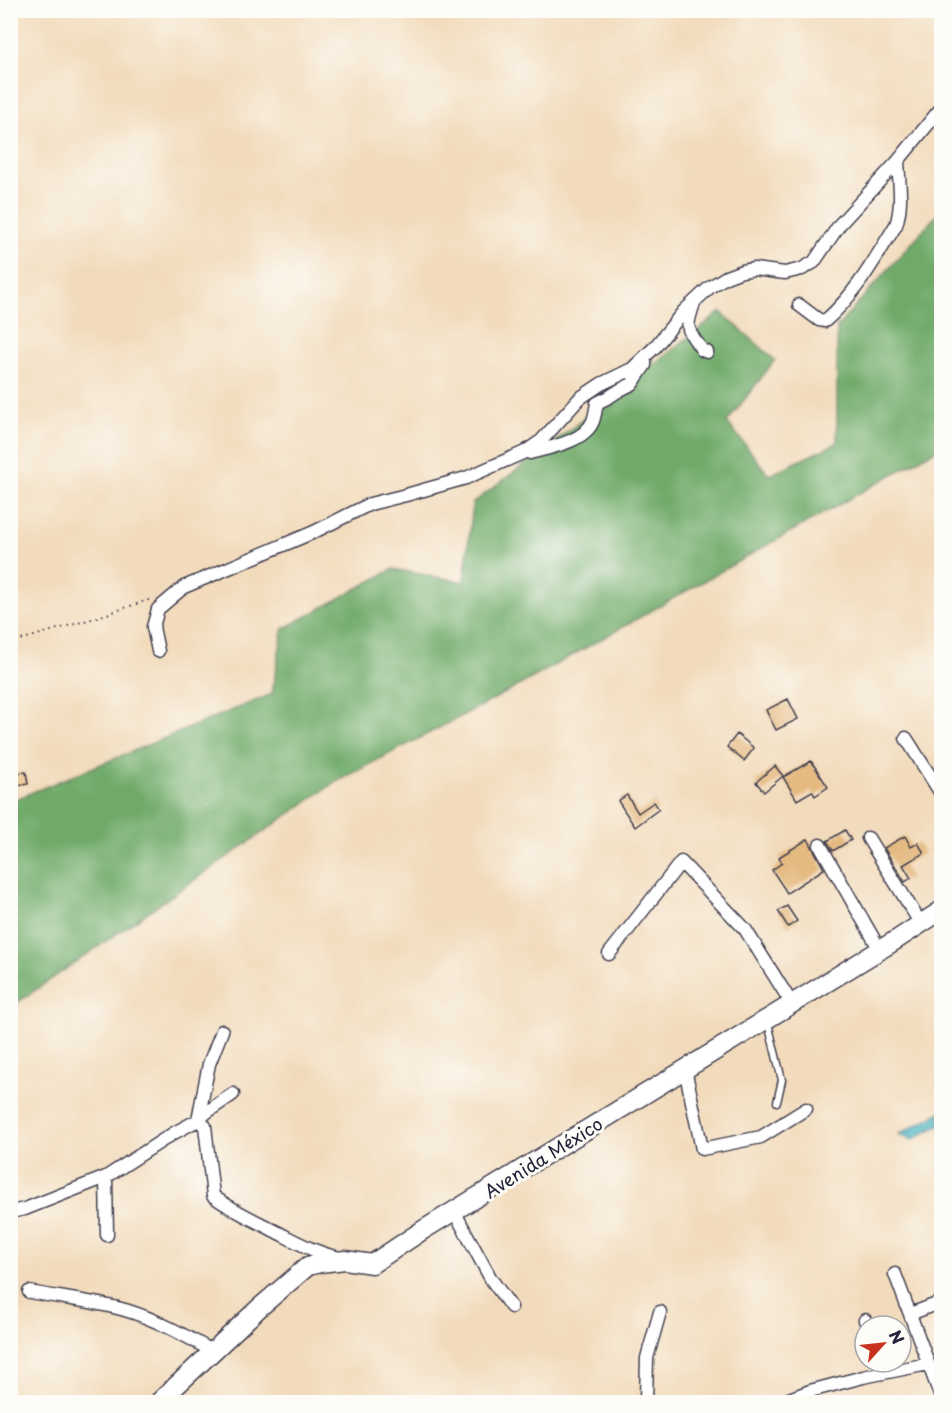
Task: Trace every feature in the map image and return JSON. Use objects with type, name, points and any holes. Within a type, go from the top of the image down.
[{"type":"main road","name":"Avenida México","points":[[160,1402],[259,1308],[308,1266],[345,1260],[372,1264],[942,910]]},
{"type":"street","points":[[158,651],[153,627],[158,609],[184,587],[314,532],[370,504],[466,478],[525,452],[541,441],[580,398],[601,384],[632,369],[655,348],[668,330],[710,287],[742,271],[754,269],[785,273],[802,269],[814,262],[840,224],[898,161],[942,107]]},
{"type":"street","points":[[799,305],[819,320],[825,321],[844,302],[868,271],[899,218],[901,200],[898,161]]},
{"type":"street","points":[[696,299],[688,321],[688,328],[702,350],[707,352]]},
{"type":"street","points":[[517,456],[566,444],[586,431],[592,422],[597,402],[609,398],[632,384],[645,365],[645,356]]},
{"type":"street","points":[[906,738],[942,795]]},
{"type":"street","points":[[868,838],[921,924]]},
{"type":"street","points":[[820,845],[880,950]]},
{"type":"street","points":[[609,954],[681,862],[745,929],[792,1004]]},
{"type":"street","points":[[198,1120],[209,1064],[222,1031]]},
{"type":"street","points":[[685,1070],[702,1149],[760,1137],[806,1109]]},
{"type":"street","points":[[10,1212],[25,1209],[106,1177],[174,1132],[198,1120],[233,1094]]},
{"type":"street","points":[[198,1120],[205,1126],[213,1196],[229,1207],[322,1254],[345,1260]]},
{"type":"street","points":[[106,1177],[107,1234]]},
{"type":"street","points":[[454,1211],[491,1279],[511,1307]]},
{"type":"street","points":[[895,1274],[910,1314],[942,1302]]},
{"type":"street","points":[[29,1292],[98,1303],[128,1311],[186,1336],[214,1352]]},
{"type":"street","points":[[646,1402],[647,1358],[660,1312]]},
{"type":"street","points":[[913,1322],[941,1397]]},
{"type":"street","points":[[913,1365],[928,1364]]},
{"type":"street","points":[[781,1402],[868,1374]]},
{"type":"lane","points":[[767,1019],[782,1080],[777,1101]]},
{"type":"path","points":[[10,642],[95,618],[151,599]]},
{"type":"green space","points":[[941,210],[941,447],[511,690],[334,783],[11,1007],[11,801],[272,694],[283,629],[393,569],[464,582],[473,503],[721,312],[775,360],[727,422],[769,475],[837,443],[837,327]]},
{"type":"water","points":[[941,1112],[941,1124],[912,1140],[899,1134]]},
{"type":"building","points":[[788,699],[798,719],[776,730],[766,710]]},
{"type":"building","points":[[737,734],[754,748],[744,761],[727,747]]},
{"type":"building","points":[[811,761],[828,787],[815,796],[812,791],[797,800],[783,777]]},
{"type":"building","points":[[775,766],[783,776],[764,792],[756,782]]},
{"type":"building","points":[[26,772],[28,784],[10,787],[10,774]]},
{"type":"building","points":[[627,795],[638,813],[654,802],[659,809],[635,827],[618,801]]},
{"type":"building","points":[[845,830],[851,840],[833,851],[827,841]]},
{"type":"building","points":[[905,836],[911,847],[918,843],[924,853],[903,865],[911,878],[905,882],[884,848]]},
{"type":"building","points":[[808,839],[824,869],[787,893],[772,870],[782,863],[779,857]]},
{"type":"building","points":[[787,906],[797,921],[788,927],[778,911]]}]
